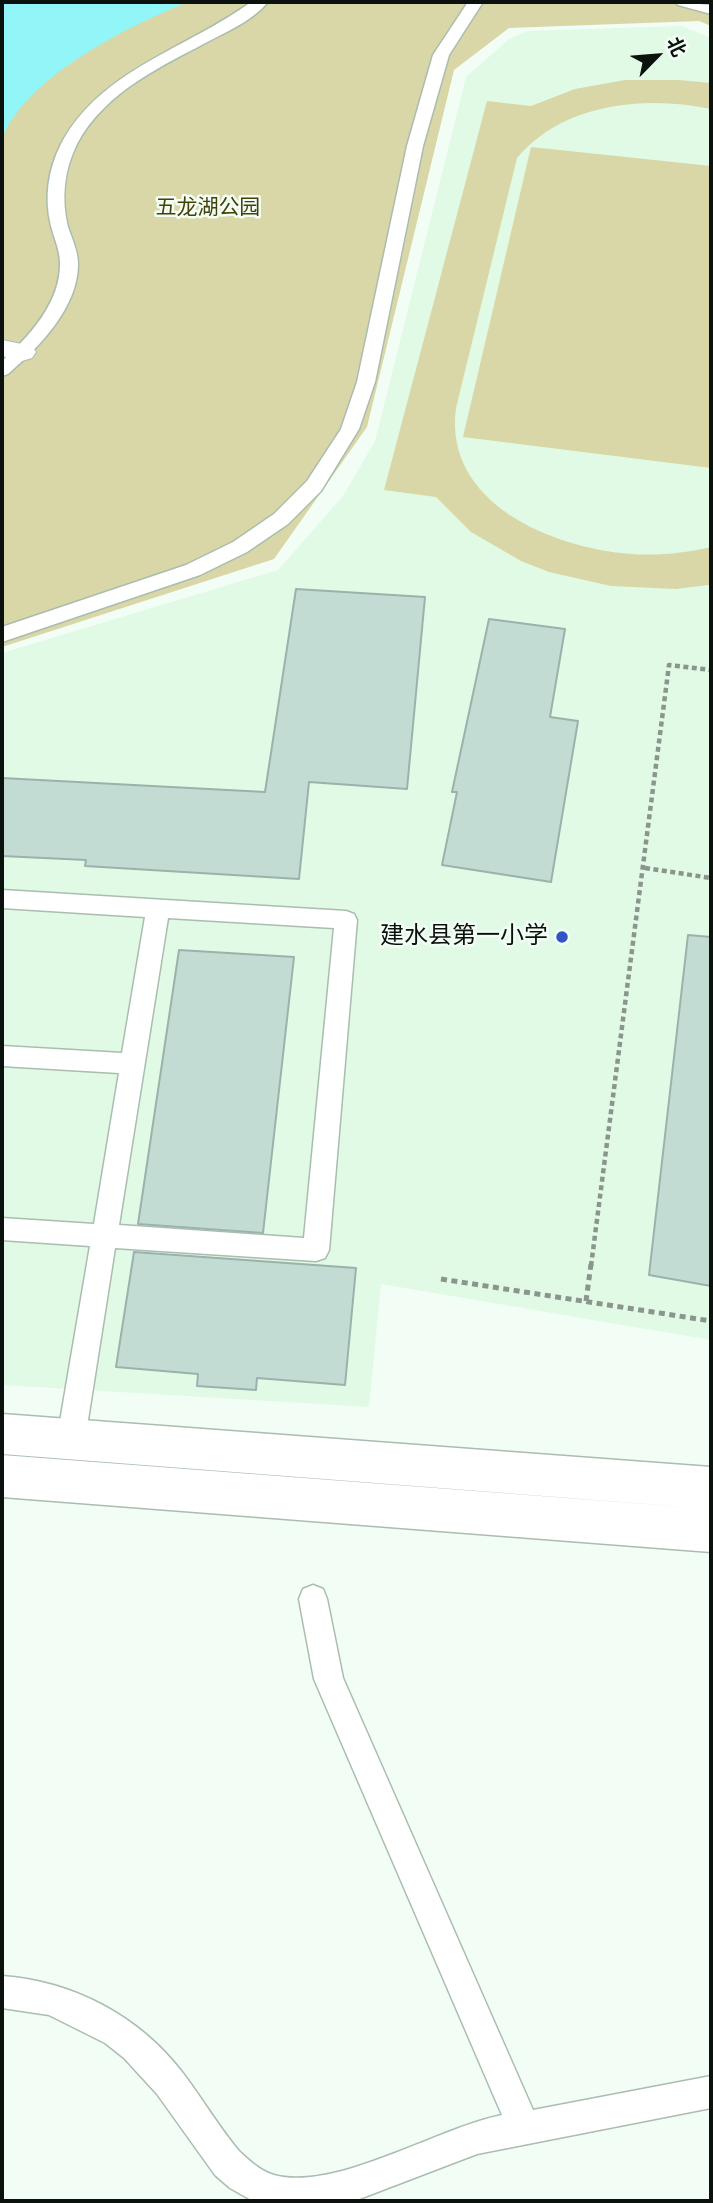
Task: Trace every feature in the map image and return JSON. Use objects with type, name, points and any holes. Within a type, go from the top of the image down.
[{"type":"street","points":[[2,1434],[711,1488]]},
{"type":"street","points":[[2,1476],[711,1531]]},
{"type":"lane","points":[[9,357],[61,302],[69,264],[54,205],[57,167],[85,120],[134,76],[178,49],[237,21],[260,2]]},
{"type":"lane","points":[[2,635],[205,564],[240,547],[281,519],[314,486],[350,429],[366,382],[415,146],[441,55],[475,2]]},
{"type":"lane","points":[[683,2],[711,10]]},
{"type":"lane","points":[[2,899],[346,920],[316,1250],[2,1229]]},
{"type":"lane","points":[[71,1439],[158,909]]},
{"type":"lane","points":[[2,1056],[133,1064]]},
{"type":"lane","points":[[313,1599],[329,1679],[524,2129]]},
{"type":"lane","points":[[2,1992],[25,1992],[62,2003],[97,2020],[135,2047],[168,2080],[226,2164],[247,2180],[274,2192],[303,2196],[354,2195],[466,2140],[711,2092]]},
{"type":"path","points":[[586,1301],[645,868],[669,665],[711,670]]},
{"type":"path","points":[[645,868],[711,878]]},
{"type":"path","points":[[441,1279],[711,1321]]},
{"type":"shaded area","points":[[682,26],[711,38],[711,1340],[381,1284],[369,1407],[2,1385],[2,653],[278,570],[343,496],[375,441],[466,77],[509,39],[527,31]]},
{"type":"green space","name":"五龙湖公园","points":[[2,2],[711,2],[711,26],[699,21],[509,28],[454,70],[367,427],[274,559],[2,647]]},
{"type":"green space","points":[[625,80],[711,83],[711,109],[659,103],[606,108],[557,125],[517,158],[456,408],[457,441],[467,470],[485,494],[509,514],[537,530],[568,542],[631,554],[652,555],[711,547],[711,585],[676,589],[611,586],[549,572],[521,561],[471,532],[436,497],[384,490],[487,101],[531,106],[575,89]]},
{"type":"green space","points":[[531,147],[711,166],[711,468],[463,437]]},
{"type":"water","points":[[2,2],[188,2],[109,39],[55,75],[14,117],[2,140]]},
{"type":"building","points":[[296,589],[425,597],[407,789],[309,782],[299,879],[85,866],[86,860],[2,856],[2,778],[265,792]]},
{"type":"building","points":[[489,619],[565,629],[550,717],[578,721],[551,882],[442,865],[457,792],[452,792]]},
{"type":"building","points":[[688,935],[711,937],[711,1286],[649,1275]]},
{"type":"building","points":[[179,950],[294,957],[263,1233],[138,1224]]},
{"type":"building","points":[[134,1252],[356,1268],[345,1385],[257,1378],[256,1390],[197,1386],[198,1374],[116,1367]]},
{"type":"place","name":"建水县第一小学","points":[[562,937]]}]
